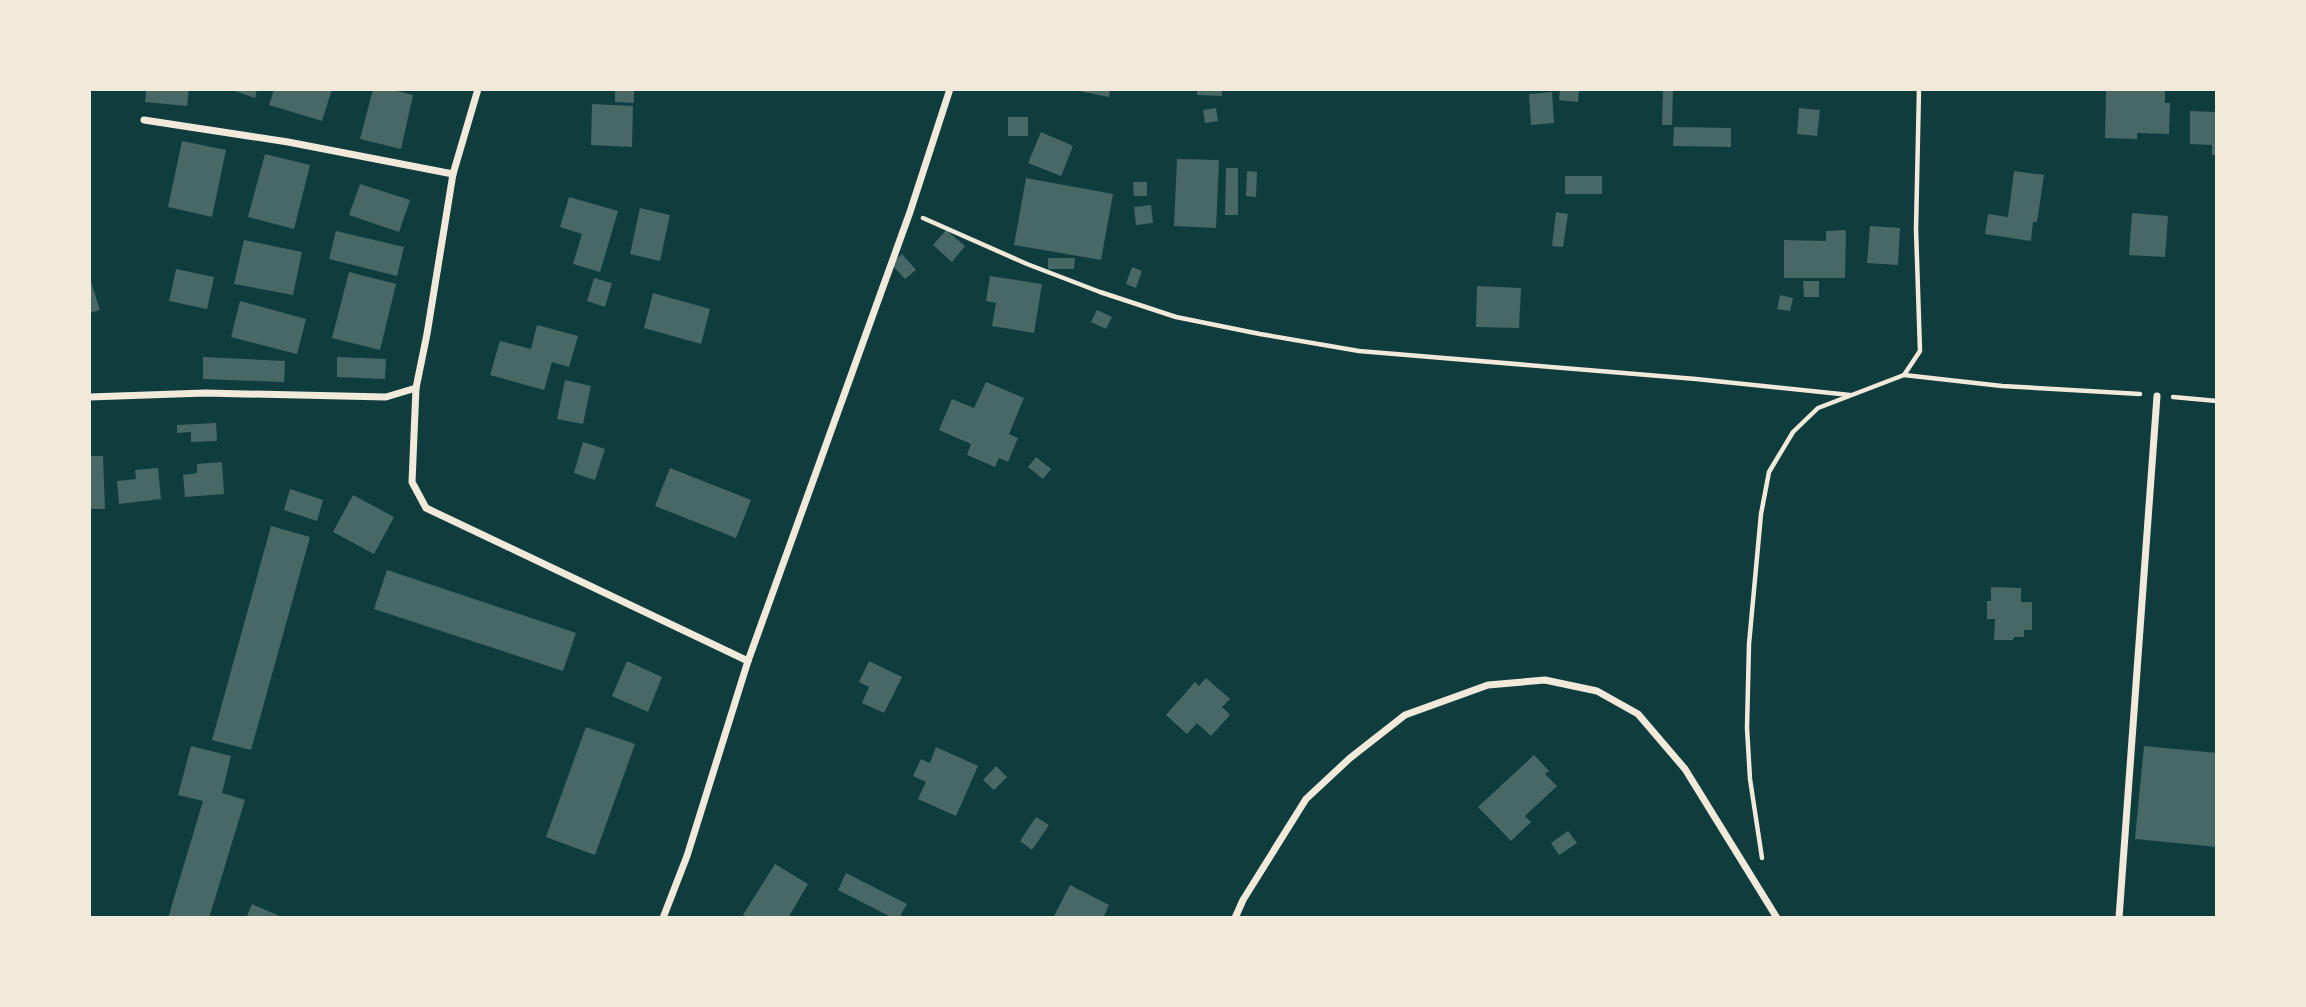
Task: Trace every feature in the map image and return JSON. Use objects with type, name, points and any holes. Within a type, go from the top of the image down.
[{"type":"street","points":[[478,89],[453,174],[416,387],[412,482],[426,508],[748,661]]},
{"type":"street","points":[[663,918],[687,856],[748,661],[910,212],[950,89]]},
{"type":"street","points":[[144,120],[288,142],[453,174]]},
{"type":"street","points":[[89,397],[205,393],[386,397],[416,387]]},
{"type":"street","points":[[2119,918],[2157,396]]},
{"type":"street","points":[[1235,918],[1243,900],[1306,799],[1350,758],[1405,715],[1488,685],[1545,680],[1597,691],[1638,714],[1685,769],[1777,918]]},
{"type":"path","points":[[1904,375],[1920,351],[1916,229],[1919,89]]},
{"type":"path","points":[[910,212],[1027,264],[1100,292],[1176,317],[1260,334],[1359,351],[1696,379],[1850,395]]},
{"type":"path","points":[[1763,862],[1750,779],[1747,728],[1749,644],[1763,504],[1769,472],[1793,432],[1818,408],[1904,375],[2002,386],[2217,401]]},
{"type":"building","points":[[146,89],[189,89],[187,106],[145,102]]},
{"type":"building","points":[[229,89],[257,89],[255,98]]},
{"type":"building","points":[[274,89],[332,89],[322,121],[269,105]]},
{"type":"building","points":[[373,89],[389,89],[413,95],[401,149],[360,139]]},
{"type":"building","points":[[615,89],[634,89],[634,103],[615,102]]},
{"type":"building","points":[[1069,89],[1110,89],[1109,97]]},
{"type":"building","points":[[1197,89],[1222,89],[1222,96],[1197,95]]},
{"type":"building","points":[[1560,89],[1579,90],[1578,102],[1559,100]]},
{"type":"building","points":[[1663,89],[1673,89],[1672,125],[1662,125]]},
{"type":"building","points":[[2106,89],[2165,89],[2165,103],[2170,103],[2169,134],[2137,133],[2137,139],[2105,138]]},
{"type":"building","points":[[1552,92],[1554,123],[1531,125],[1529,94]]},
{"type":"building","points":[[592,104],[633,106],[632,147],[591,145]]},
{"type":"building","points":[[1216,108],[1218,121],[1205,123],[1203,110]]},
{"type":"building","points":[[1799,108],[1820,110],[1817,136],[1797,134]]},
{"type":"building","points":[[2190,111],[2217,112],[2217,155],[2212,155],[2212,145],[2190,144]]},
{"type":"building","points":[[1008,117],[1028,117],[1028,136],[1008,136]]},
{"type":"building","points":[[1674,127],[1731,128],[1731,147],[1673,146]]},
{"type":"building","points":[[1041,132],[1073,146],[1061,176],[1028,163]]},
{"type":"building","points":[[182,141],[226,150],[212,217],[168,207]]},
{"type":"building","points":[[265,154],[310,165],[294,229],[248,217]]},
{"type":"building","points":[[1177,159],[1219,160],[1216,228],[1174,226]]},
{"type":"building","points":[[1226,168],[1238,168],[1238,215],[1225,215]]},
{"type":"building","points":[[1247,171],[1257,172],[1256,197],[1246,196]]},
{"type":"building","points":[[2014,171],[2044,175],[2037,222],[2033,222],[2031,241],[1985,234],[1988,214],[2008,217]]},
{"type":"building","points":[[1565,176],[1602,176],[1602,194],[1565,194]]},
{"type":"building","points":[[1026,178],[1113,194],[1101,260],[1014,245]]},
{"type":"building","points":[[1133,182],[1147,182],[1147,196],[1134,196]]},
{"type":"building","points":[[360,184],[410,200],[399,232],[349,215]]},
{"type":"building","points":[[569,197],[618,211],[600,272],[573,264],[582,234],[560,227]]},
{"type":"building","points":[[1151,205],[1153,223],[1136,225],[1134,207]]},
{"type":"building","points":[[640,208],[670,215],[660,261],[630,254]]},
{"type":"building","points":[[1556,212],[1568,214],[1563,247],[1552,246]]},
{"type":"building","points":[[2132,213],[2168,216],[2165,257],[2129,255]]},
{"type":"building","points":[[1870,226],[1900,228],[1898,265],[1867,263]]},
{"type":"building","points":[[946,230],[965,246],[952,262],[933,245]]},
{"type":"building","points":[[1846,230],[1845,278],[1784,278],[1784,240],[1826,241],[1826,231]]},
{"type":"building","points":[[336,231],[404,247],[397,276],[329,259]]},
{"type":"building","points":[[244,240],[302,252],[293,295],[234,284]]},
{"type":"building","points":[[902,254],[916,270],[905,279],[891,264]]},
{"type":"building","points":[[1048,258],[1075,258],[1074,269],[1048,269]]},
{"type":"building","points":[[1132,267],[1142,271],[1136,288],[1126,284]]},
{"type":"building","points":[[176,269],[214,277],[207,309],[169,301]]},
{"type":"building","points":[[349,272],[396,284],[380,350],[332,338]]},
{"type":"building","points":[[89,276],[100,310],[89,313]]},
{"type":"building","points":[[990,276],[1042,284],[1034,333],[992,326],[996,303],[986,301]]},
{"type":"building","points":[[594,278],[612,283],[605,307],[587,301]]},
{"type":"building","points":[[1803,281],[1819,281],[1819,297],[1804,297]]},
{"type":"building","points":[[1477,286],[1521,288],[1519,328],[1476,327]]},
{"type":"building","points":[[653,293],[710,309],[701,344],[644,328]]},
{"type":"building","points":[[1780,295],[1793,298],[1790,311],[1777,309]]},
{"type":"building","points":[[240,301],[306,319],[297,354],[231,337]]},
{"type":"building","points":[[1097,310],[1112,317],[1106,329],[1091,322]]},
{"type":"building","points":[[537,325],[578,336],[569,367],[552,362],[544,390],[490,375],[500,341],[531,349]]},
{"type":"building","points":[[203,357],[285,361],[284,382],[203,379]]},
{"type":"building","points":[[337,357],[386,359],[385,379],[337,377]]},
{"type":"building","points":[[565,380],[591,386],[583,424],[557,419]]},
{"type":"building","points":[[986,382],[1024,398],[1009,434],[1018,438],[1008,462],[999,458],[995,467],[967,455],[971,444],[939,430],[952,399],[974,408]]},
{"type":"building","points":[[216,423],[217,441],[191,442],[191,432],[177,433],[177,425]]},
{"type":"building","points":[[583,442],[605,449],[595,480],[574,473]]},
{"type":"building","points":[[89,456],[103,456],[105,509],[89,509]]},
{"type":"building","points":[[1036,457],[1051,469],[1043,479],[1028,467]]},
{"type":"building","points":[[222,462],[224,494],[185,497],[183,475],[197,473],[197,464]]},
{"type":"building","points":[[158,468],[161,499],[119,504],[117,481],[136,479],[135,470]]},
{"type":"building","points":[[670,468],[751,500],[736,538],[655,506]]},
{"type":"building","points":[[290,489],[323,500],[317,521],[284,510]]},
{"type":"building","points":[[353,495],[394,517],[374,554],[333,532]]},
{"type":"building","points":[[271,526],[310,537],[251,750],[212,740]]},
{"type":"building","points":[[387,570],[576,633],[563,671],[374,609]]},
{"type":"building","points":[[1991,587],[2021,588],[2021,602],[2032,602],[2032,630],[2024,630],[2024,637],[1994,640],[1995,619],[1987,619],[1987,601],[1991,601]]},
{"type":"building","points":[[627,661],[662,677],[648,712],[612,696]]},
{"type":"building","points":[[869,661],[902,677],[884,713],[862,703],[869,687],[859,682]]},
{"type":"building","points":[[1206,678],[1230,699],[1222,707],[1230,715],[1211,736],[1197,723],[1187,734],[1166,715],[1195,682],[1199,686]]},
{"type":"building","points":[[586,727],[635,744],[595,855],[546,837]]},
{"type":"building","points":[[191,746],[231,756],[222,793],[245,800],[209,918],[168,918],[203,801],[178,795]]},
{"type":"building","points":[[2144,746],[2217,753],[2217,847],[2135,839]]},
{"type":"building","points":[[936,747],[978,766],[956,816],[918,799],[926,782],[913,776],[921,759],[930,763]]},
{"type":"building","points":[[1534,755],[1549,771],[1545,774],[1557,786],[1525,816],[1531,822],[1511,841],[1478,807]]},
{"type":"building","points":[[996,766],[1007,777],[994,790],[983,780]]},
{"type":"building","points":[[1036,817],[1049,825],[1032,850],[1020,841]]},
{"type":"building","points":[[1568,831],[1577,843],[1559,855],[1551,843]]},
{"type":"building","points":[[775,864],[808,884],[788,918],[747,918],[743,915]]},
{"type":"building","points":[[846,873],[907,904],[899,918],[893,918],[838,890]]},
{"type":"building","points":[[1070,885],[1109,905],[1103,918],[1053,918]]},
{"type":"building","points":[[252,904],[284,918],[246,918]]}]
